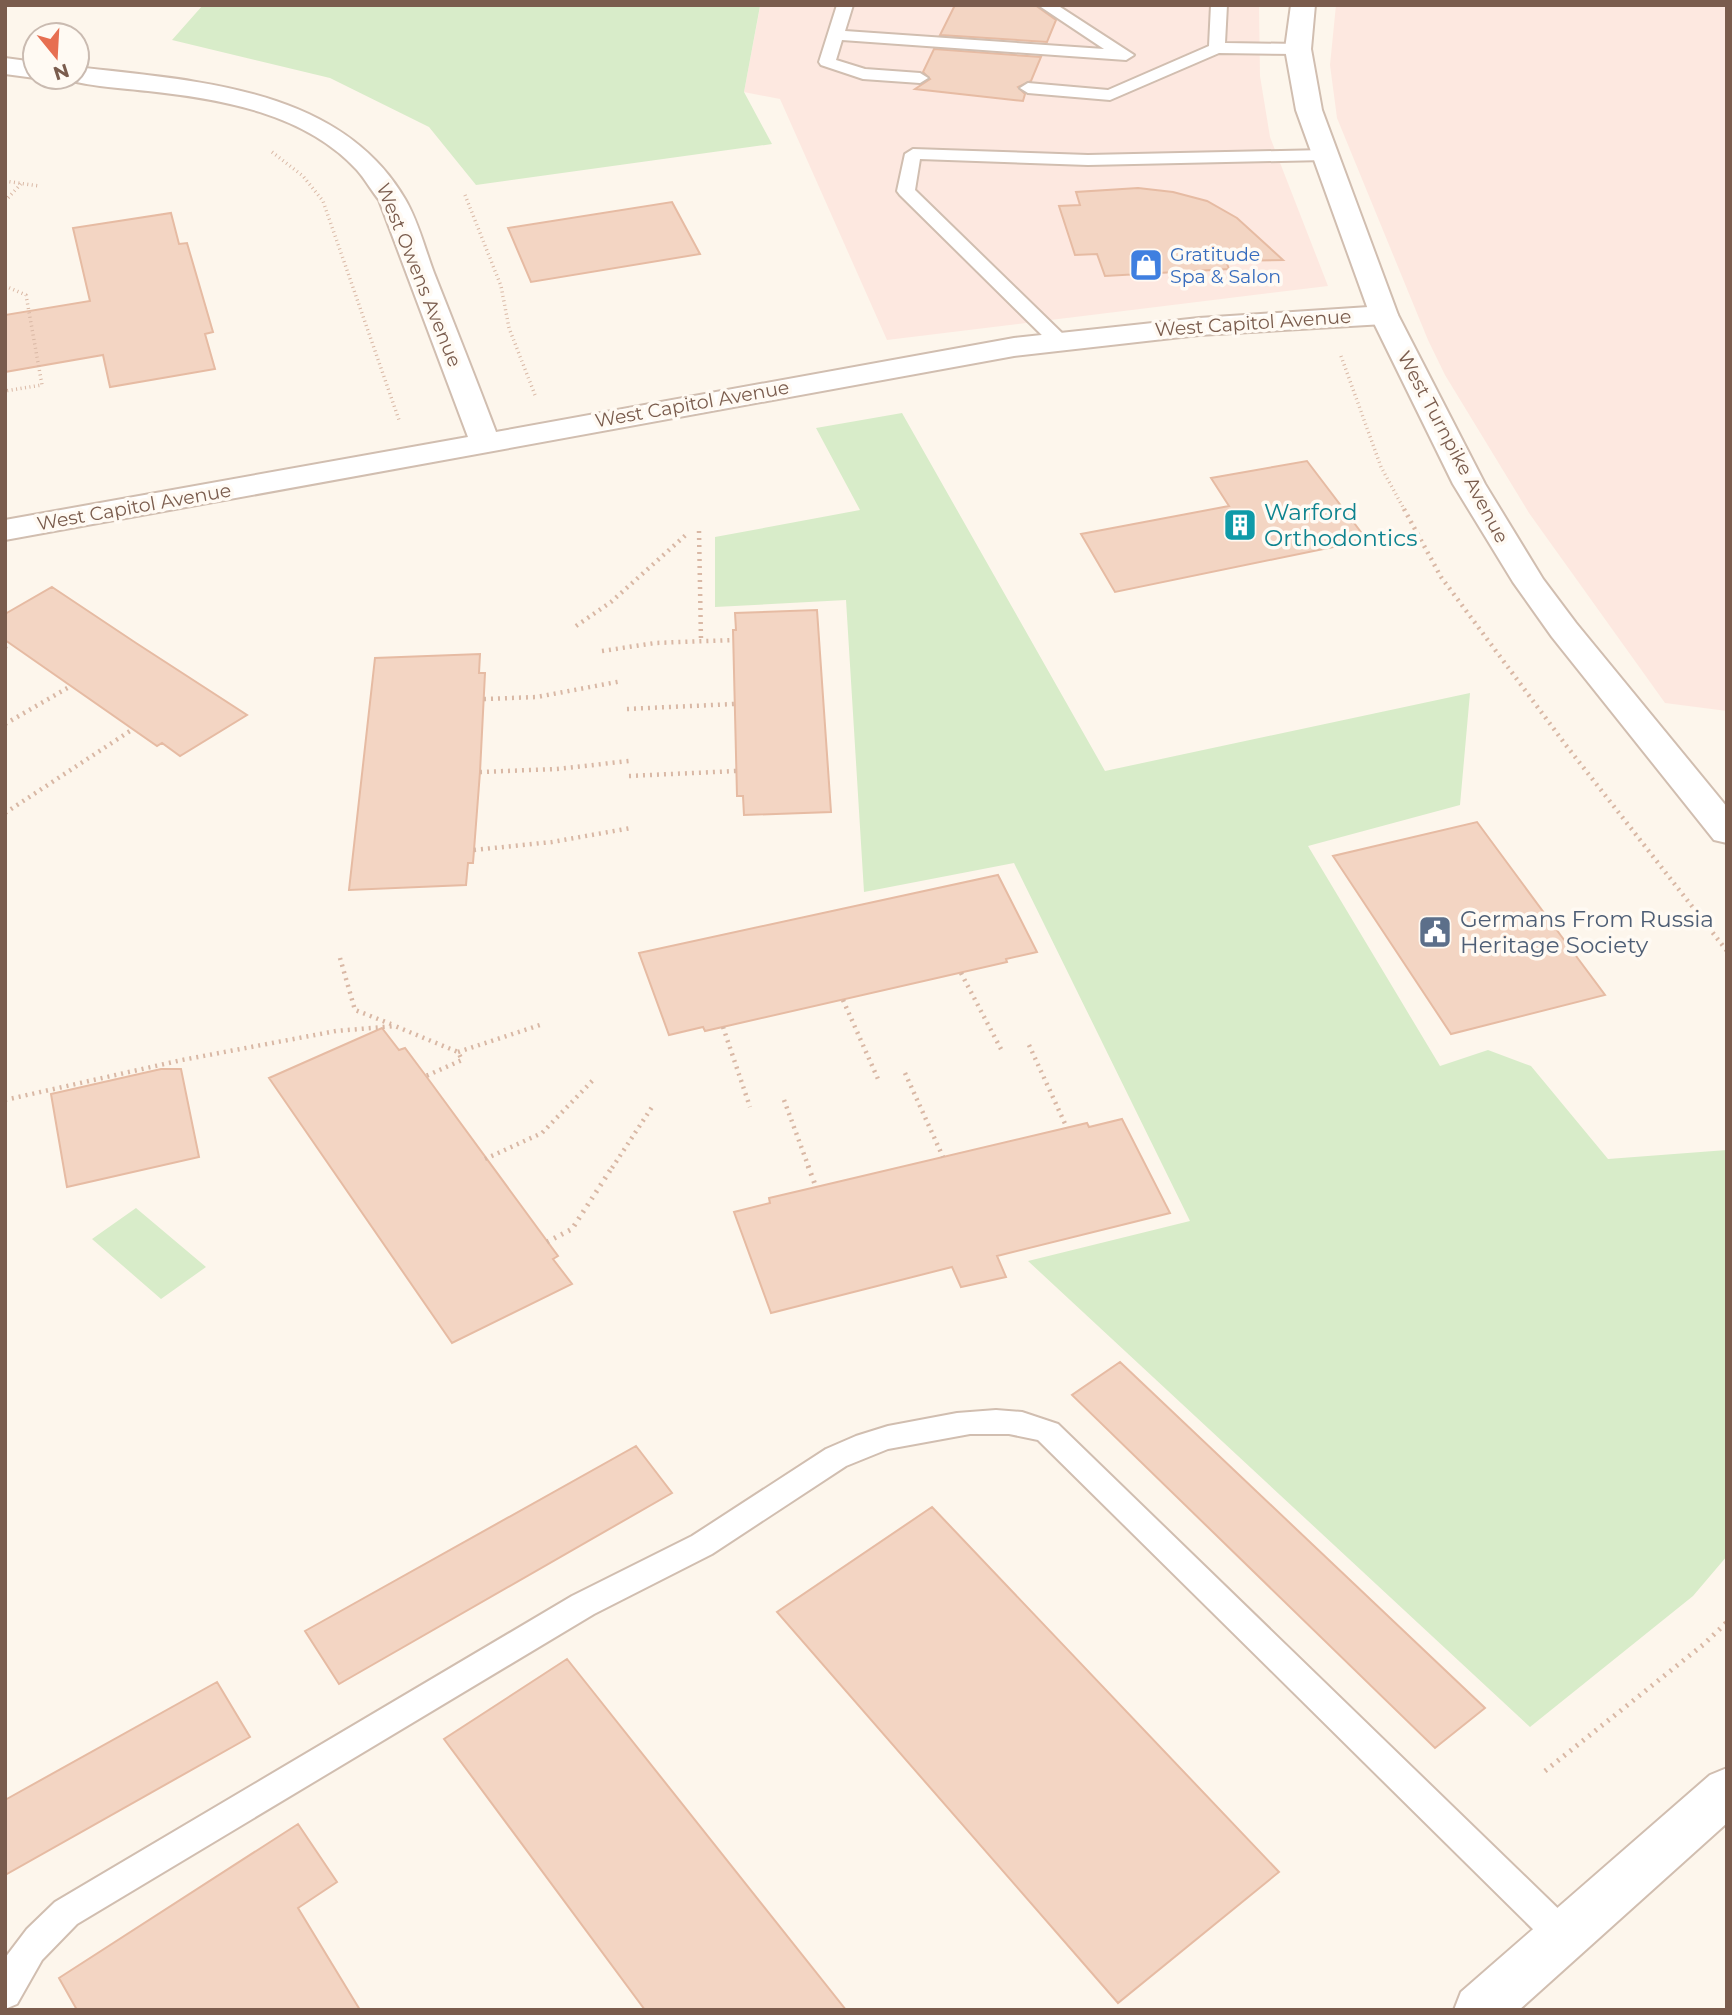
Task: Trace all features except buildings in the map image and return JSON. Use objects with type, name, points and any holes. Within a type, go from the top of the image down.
[{"type":"street","name":"West Turnpike Avenue","points":[[1303,5],[1298,49],[1309,110],[1384,315],[1469,484],[1529,582],[1610,689],[1721,816]]},
{"type":"street","name":"West Owens Avenue","points":[[91,77],[194,90],[262,105],[316,127],[361,156],[380,177],[392,200],[485,442]]},
{"type":"street","name":"West Capitol Avenue","points":[[5,530],[911,364],[1058,340],[1234,322],[1384,315]]},
{"type":"street","points":[[1480,2010],[1727,1791]]},
{"type":"lane","points":[[845,5],[827,62],[863,74],[919,78]]},
{"type":"lane","points":[[1046,5],[1155,74]]},
{"type":"lane","points":[[1217,48],[1219,5]]},
{"type":"lane","points":[[836,35],[1126,55]]},
{"type":"lane","points":[[1028,88],[1110,95],[1217,48],[1298,49]]},
{"type":"lane","points":[[1058,340],[906,191],[913,155],[1088,160],[1325,155]]},
{"type":"lane","points":[[5,1993],[23,1956],[43,1932],[66,1913],[583,1605],[682,1557],[832,1460],[881,1439],[977,1421],[1003,1420],[1029,1424],[1048,1432],[1563,1936]]},
{"type":"path","points":[[263,148],[303,176],[323,201],[400,423]]},
{"type":"path","points":[[5,181],[39,186]]},
{"type":"path","points":[[5,201],[22,183]]},
{"type":"path","points":[[465,195],[501,286],[501,302],[536,396]]},
{"type":"path","points":[[5,286],[26,295],[42,385],[5,391]]},
{"type":"path","points":[[1339,350],[1381,467],[1441,577],[1565,744],[1727,951]]},
{"type":"path","points":[[699,531],[701,641]]},
{"type":"path","points":[[576,626],[611,602],[688,533]]},
{"type":"path","points":[[602,651],[655,643],[733,640]]},
{"type":"path","points":[[484,699],[537,697],[622,681]]},
{"type":"path","points":[[5,724],[71,686]]},
{"type":"path","points":[[627,709],[734,704]]},
{"type":"path","points":[[5,813],[133,729]]},
{"type":"path","points":[[480,772],[557,769],[629,761]]},
{"type":"path","points":[[629,776],[736,772]]},
{"type":"path","points":[[474,850],[564,840],[631,828]]},
{"type":"path","points":[[340,958],[355,1010],[458,1052],[540,1025]]},
{"type":"path","points":[[961,973],[1002,1051]]},
{"type":"path","points":[[843,1000],[878,1079]]},
{"type":"path","points":[[5,1100],[182,1060],[335,1031],[395,1026]]},
{"type":"path","points":[[723,1027],[750,1107]]},
{"type":"path","points":[[1028,1045],[1067,1128]]},
{"type":"path","points":[[426,1076],[462,1060],[458,1052]]},
{"type":"path","points":[[905,1073],[943,1157]]},
{"type":"path","points":[[485,1158],[542,1133],[595,1078]]},
{"type":"path","points":[[784,1100],[816,1187]]},
{"type":"path","points":[[547,1242],[572,1229],[654,1104]]},
{"type":"path","points":[[1545,1771],[1704,1644],[1727,1622]]},
{"type":"shaded area","points":[[743,5],[1259,5],[1260,76],[1270,137],[1328,286],[887,340],[780,99],[744,92],[760,7]]},
{"type":"shaded area","points":[[1336,5],[1727,5],[1727,711],[1665,703],[1529,513],[1445,375],[1428,340],[1337,118],[1330,65]]},
{"type":"green space","points":[[203,5],[760,6],[744,92],[772,144],[476,185],[429,127],[330,78],[172,40]]},
{"type":"green space","points":[[902,413],[1105,771],[1470,693],[1460,805],[1308,846],[1440,1066],[1488,1050],[1531,1066],[1608,1159],[1727,1150],[1727,1556],[1693,1596],[1530,1727],[1028,1261],[1190,1221],[1014,863],[864,892],[846,600],[715,607],[715,537],[860,510],[816,428]]},
{"type":"green space","points":[[136,1208],[206,1267],[161,1299],[92,1239]]},
{"type":"place","name":"Gratitude Spa & Salon","points":[[1146,265]]},
{"type":"place","name":"Warford Orthodontics","points":[[1240,525]]},
{"type":"place","name":"Germans From Russia Heritage Society","points":[[1435,932]]}]
